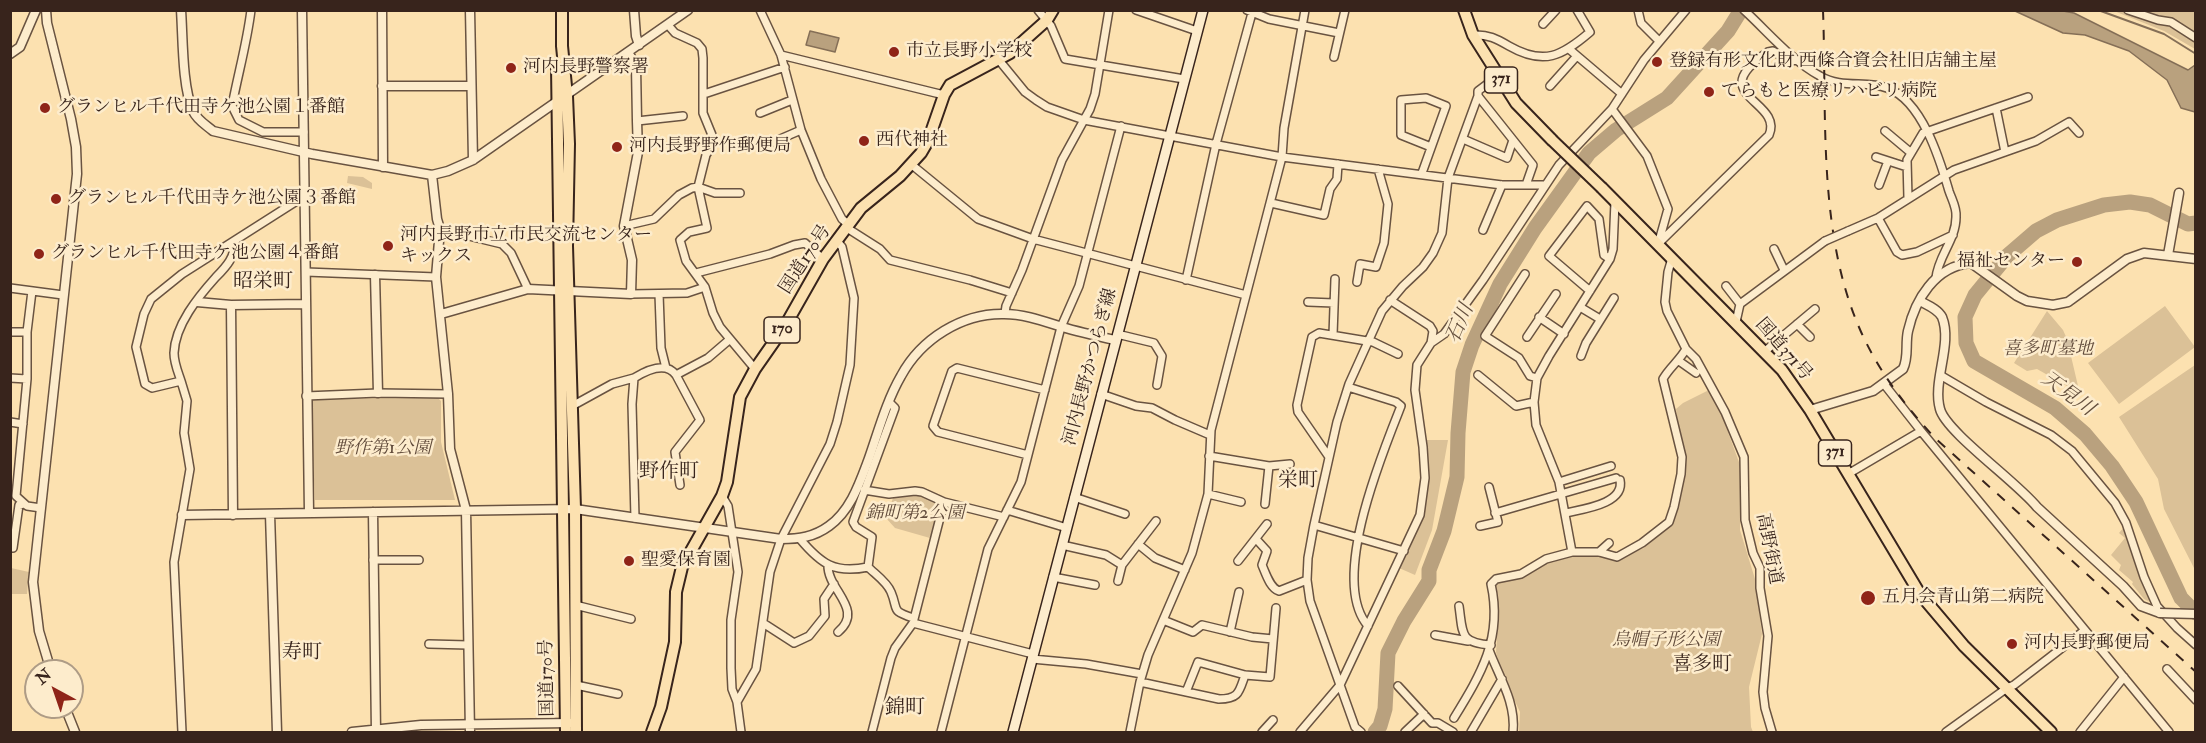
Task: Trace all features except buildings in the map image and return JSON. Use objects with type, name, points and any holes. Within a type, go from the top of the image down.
[{"type":"highway","name":"国道170号","points":[[555,10],[562,99]]},
{"type":"highway","name":"国道170号","points":[[562,10],[565,291],[561,509],[571,727]]},
{"type":"highway","name":"国道371号","points":[[1464,10],[1473,36],[1516,103],[1782,370],[1810,410],[1920,594],[1956,638],[2051,732]]},
{"type":"highway","points":[[944,95],[950,85],[1024,42],[1050,15]]},
{"type":"highway","name":"国道170号","points":[[652,732],[661,706],[675,642],[676,592],[682,567],[722,496],[727,482],[741,397],[755,369],[785,327],[823,259],[861,208],[912,165],[928,141],[944,95]]},
{"type":"highway","name":"国道170号","points":[[565,291],[572,406],[574,509],[576,685],[571,727]]},
{"type":"main road","name":"河内長野かつらぎ線","points":[[1013,732],[1203,10]]},
{"type":"street","points":[[10,54],[20,47],[36,10]]},
{"type":"street","points":[[46,10],[47,23],[76,147],[76,174],[33,582],[39,631],[47,659]]},
{"type":"street","points":[[180,10],[186,84],[193,111],[202,123],[213,131],[305,153],[432,175],[473,160],[688,10]]},
{"type":"street","points":[[251,10],[244,56],[231,106],[239,120],[263,132],[304,132]]},
{"type":"street","points":[[302,10],[309,512]]},
{"type":"street","points":[[382,10],[383,167]]},
{"type":"street","points":[[470,10],[473,160]]},
{"type":"street","points":[[634,10],[639,45]]},
{"type":"street","points":[[760,10],[781,55],[801,130],[830,198],[848,227],[880,249],[890,260],[1012,293]]},
{"type":"street","points":[[1038,10],[1050,15],[1065,59],[1184,79]]},
{"type":"street","points":[[1005,314],[1006,306],[1062,160],[1095,94],[1109,10]]},
{"type":"street","points":[[1136,10],[1197,31]]},
{"type":"street","points":[[1130,732],[1148,655],[1192,553],[1208,494],[1210,435],[1282,157],[1284,128],[1305,10]]},
{"type":"street","points":[[1334,57],[1345,10]]},
{"type":"street","points":[[1543,24],[1556,10]]},
{"type":"street","points":[[1473,36],[1484,34],[1533,57],[1547,56],[1569,49],[1590,32],[1576,10]]},
{"type":"street","points":[[1638,10],[1641,23],[1659,40]]},
{"type":"street","points":[[1300,732],[1340,685],[1420,515],[1424,498],[1423,447],[1415,390],[1417,365],[1431,343],[1444,334],[1483,280],[1558,165],[1612,109],[1632,76],[1659,40],[1686,10]]},
{"type":"street","points":[[1744,10],[1798,60],[1819,76],[1831,81],[1890,88],[1910,106],[1927,131],[1945,174],[1956,211],[1953,234],[1937,269],[1936,278]]},
{"type":"street","points":[[2128,10],[2171,22],[2196,38]]},
{"type":"street","points":[[1186,280],[1216,144],[1249,12],[1269,19],[1339,33]]},
{"type":"street","points":[[668,25],[675,33],[697,43],[702,49],[703,113],[712,135],[711,147],[706,155],[698,187],[707,228],[689,232],[680,240],[686,261],[705,287],[713,313],[729,340],[755,369]]},
{"type":"street","points":[[1569,49],[1622,94]]},
{"type":"street","points":[[1658,244],[1769,135],[1772,128],[1770,118],[1744,92],[1741,83],[1745,73],[1768,52],[1773,51],[1789,61],[1798,60]]},
{"type":"street","points":[[628,52],[636,66],[638,121],[638,152],[624,226],[632,260],[631,294]]},
{"type":"street","points":[[781,55],[944,95]]},
{"type":"street","points":[[1550,86],[1576,57]]},
{"type":"street","points":[[998,59],[1025,92],[1036,100],[1047,107],[1084,120],[1282,157],[1422,173],[1502,185],[1545,185]]},
{"type":"street","points":[[704,94],[785,67]]},
{"type":"street","points":[[1358,730],[1314,615],[1307,580],[1314,525],[1348,387],[1367,341],[1390,300],[1423,267],[1438,243],[1446,213],[1448,178],[1478,91],[1498,76]]},
{"type":"street","points":[[382,86],[471,86]]},
{"type":"street","points":[[1478,96],[1533,165],[1526,185]]},
{"type":"street","points":[[1908,198],[1907,160],[1920,136],[1927,131],[2028,97]]},
{"type":"street","points":[[1422,173],[1446,106],[1426,98],[1401,100],[1401,135],[1431,147]]},
{"type":"street","points":[[760,113],[792,100]]},
{"type":"street","points":[[1996,108],[2006,152]]},
{"type":"street","points":[[1612,109],[1647,156],[1668,209],[1658,244]]},
{"type":"street","points":[[638,121],[683,116]]},
{"type":"street","points":[[1736,322],[1740,304],[1825,241],[1878,218],[1945,174],[2036,141],[2069,122],[2079,133]]},
{"type":"street","points":[[941,732],[988,549],[1021,482],[1061,327],[1078,286],[1121,126]]},
{"type":"street","points":[[764,146],[801,130]]},
{"type":"street","points":[[1886,130],[1910,152]]},
{"type":"street","points":[[1463,139],[1507,158],[1512,140]]},
{"type":"street","points":[[1876,157],[1907,168]]},
{"type":"street","points":[[1879,185],[1888,161]]},
{"type":"street","points":[[1271,202],[1324,215],[1330,189],[1337,179],[1338,164]]},
{"type":"street","points":[[912,165],[978,219],[1033,239],[1246,295]]},
{"type":"street","points":[[1357,282],[1360,264],[1376,267],[1384,243],[1388,204],[1378,169]]},
{"type":"street","points":[[432,175],[440,229],[436,277],[448,394],[450,449],[466,510],[470,729]]},
{"type":"street","points":[[1483,230],[1502,185]]},
{"type":"street","points":[[624,226],[654,219],[686,190],[698,187],[715,193],[740,193]]},
{"type":"street","points":[[2169,250],[2179,193]]},
{"type":"street","points":[[181,381],[152,388],[145,384],[136,347],[144,314],[151,299],[182,274],[303,197]]},
{"type":"street","points":[[1572,552],[1559,482],[1536,425],[1534,402],[1538,378],[1549,356],[1610,259],[1613,249],[1615,202]]},
{"type":"street","points":[[1590,291],[1549,256],[1587,206],[1599,219],[1605,255],[1610,259]]},
{"type":"street","points":[[1878,218],[1897,252],[1902,255],[1917,252],[1953,234]]},
{"type":"street","points":[[440,229],[502,244],[511,254],[528,289]]},
{"type":"street","points":[[182,732],[174,562],[190,469],[184,433],[187,401],[174,354],[179,329],[196,302],[226,267],[235,252],[235,241]]},
{"type":"street","points":[[737,702],[756,669],[770,572],[781,540],[830,444],[850,365],[854,298],[842,247],[837,241]]},
{"type":"street","points":[[696,273],[805,243],[823,259]]},
{"type":"street","points":[[1774,249],[1785,270]]},
{"type":"street","points":[[1810,410],[1861,395],[1884,384],[1903,369],[1906,363],[1909,329],[1920,300],[1936,278],[1965,263],[1977,265],[2007,289],[2027,301],[2058,305],[2068,302],[2127,259],[2144,253],[2169,250],[2196,259]]},
{"type":"street","name":"高野街道","points":[[1672,258],[1668,272],[1665,307],[1686,349],[1696,359],[1725,412],[1744,457],[1745,520],[1753,553],[1760,568],[1768,636],[1763,692],[1772,732]]},
{"type":"street","points":[[306,272],[436,277]]},
{"type":"street","points":[[1525,274],[1485,336],[1519,358],[1530,376],[1538,378]]},
{"type":"street","points":[[375,275],[378,393]]},
{"type":"street","points":[[1333,335],[1335,279]]},
{"type":"street","points":[[1726,286],[1740,304]]},
{"type":"street","points":[[441,314],[528,289],[659,294],[687,293],[705,287]]},
{"type":"street","points":[[10,288],[63,295]]},
{"type":"street","points":[[32,291],[27,332],[27,380],[16,496],[24,504],[41,508]]},
{"type":"street","points":[[659,294],[661,348],[666,368]]},
{"type":"street","points":[[1527,336],[1556,294]]},
{"type":"street","points":[[1581,356],[1586,343],[1614,298]]},
{"type":"street","points":[[1390,300],[1430,326],[1433,331],[1431,343]]},
{"type":"street","points":[[1920,300],[1941,316],[1944,356],[1938,398],[1943,416],[2027,494],[2037,507],[2127,590],[2141,606],[2160,613],[2196,614]]},
{"type":"street","points":[[196,302],[231,305],[306,304]]},
{"type":"street","points":[[1308,302],[1334,303]]},
{"type":"street","points":[[231,305],[233,515]]},
{"type":"street","points":[[1580,307],[1600,320]]},
{"type":"street","points":[[1764,352],[1815,309]]},
{"type":"street","points":[[182,515],[574,509],[781,540],[800,539],[829,526],[847,508],[862,478],[905,369],[922,349],[954,325],[985,315],[1005,314],[1030,317],[1061,327],[1154,343],[1162,356],[1157,385]]},
{"type":"street","points":[[1539,317],[1564,334]]},
{"type":"street","points":[[1797,324],[1810,337]]},
{"type":"street","points":[[10,332],[27,332]]},
{"type":"street","points":[[1329,457],[1298,412],[1297,405],[1312,337],[1319,333],[1373,342],[1398,354]]},
{"type":"street","points":[[676,375],[708,358],[729,340]]},
{"type":"street","points":[[1454,718],[1479,676],[1490,647],[1495,611],[1491,584],[1496,579],[1521,574],[1546,559],[1572,552],[1599,552],[1617,557],[1669,522],[1677,497],[1683,457],[1663,379],[1686,349]]},
{"type":"street","points":[[1679,361],[1696,373]]},
{"type":"street","points":[[1028,455],[938,432],[933,426],[952,371],[957,368],[1045,390]]},
{"type":"street","points":[[572,406],[612,384],[655,369],[672,370],[700,420],[675,452],[680,485]]},
{"type":"street","points":[[1478,375],[1516,406],[1534,402]]},
{"type":"street","points":[[1940,375],[1986,402],[2051,435],[2072,451],[2115,503],[2126,523],[2144,577],[2157,606],[2196,645]]},
{"type":"street","points":[[10,378],[27,380]]},
{"type":"street","points":[[634,378],[632,404],[635,518]]},
{"type":"street","points":[[1884,384],[1920,431],[2169,732]]},
{"type":"street","points":[[1348,387],[1396,402],[1401,406],[1374,477],[1358,537],[1355,597],[1362,619],[1368,626]]},
{"type":"street","points":[[306,396],[378,393],[448,394]]},
{"type":"street","points":[[1101,394],[1136,406],[1152,408],[1210,435]]},
{"type":"street","points":[[868,567],[872,537],[856,527],[853,522],[895,408],[890,403]]},
{"type":"street","points":[[10,422],[23,424]]},
{"type":"street","points":[[1848,474],[1920,431]]},
{"type":"street","points":[[1209,456],[1269,466],[1290,464]]},
{"type":"street","points":[[10,465],[19,466]]},
{"type":"street","points":[[1265,504],[1269,466]]},
{"type":"street","points":[[1559,482],[1611,466]]},
{"type":"street","points":[[1496,513],[1618,479],[1620,489],[1611,499],[1594,507],[1566,513]]},
{"type":"street","points":[[1480,526],[1498,522],[1489,487]]},
{"type":"street","points":[[864,490],[889,494],[915,491],[944,502],[1066,528]]},
{"type":"street","points":[[1208,494],[1241,502]]},
{"type":"street","points":[[722,496],[728,506],[738,572],[731,620],[731,649],[732,689],[737,702],[741,732]]},
{"type":"street","points":[[1074,497],[1125,514]]},
{"type":"street","points":[[872,732],[891,658],[913,621],[944,502]]},
{"type":"street","points":[[13,548],[19,505],[24,504]]},
{"type":"street","points":[[372,512],[376,731]]},
{"type":"street","points":[[270,514],[277,732]]},
{"type":"street","points":[[1118,581],[1122,565],[1156,521]]},
{"type":"street","points":[[1238,561],[1268,524]]},
{"type":"street","points":[[1314,525],[1404,551]]},
{"type":"street","points":[[800,539],[809,550],[828,565],[850,571],[868,567]]},
{"type":"street","points":[[1257,540],[1267,551],[1262,565],[1275,590],[1279,591],[1307,580]]},
{"type":"street","points":[[1599,552],[1610,543]]},
{"type":"street","points":[[1138,544],[1155,558],[1185,570]]},
{"type":"street","points":[[1062,545],[1106,555],[1122,565]]},
{"type":"street","points":[[373,560],[419,560]]},
{"type":"street","points":[[828,565],[828,575],[847,607],[849,616],[846,625],[838,632]]},
{"type":"street","points":[[868,567],[891,590],[894,608],[913,621],[1033,657],[1142,674]]},
{"type":"street","points":[[1053,577],[1095,585]]},
{"type":"street","points":[[763,622],[794,644],[809,636],[825,616],[824,599],[834,584]]},
{"type":"street","points":[[1230,632],[1239,592]]},
{"type":"street","points":[[575,605],[631,619]]},
{"type":"street","points":[[1460,606],[1464,637],[1469,641]]},
{"type":"street","points":[[1186,692],[1198,663],[1245,675],[1270,677],[1276,608]]},
{"type":"street","points":[[1163,620],[1193,632],[1202,625],[1274,639]]},
{"type":"street","points":[[1951,731],[2085,630]]},
{"type":"street","points":[[1435,635],[1490,647]]},
{"type":"street","points":[[429,644],[468,645]]},
{"type":"street","points":[[1490,647],[1494,665],[1502,679],[1515,720],[1514,732]]},
{"type":"street","points":[[2167,669],[2196,700]]},
{"type":"street","points":[[1140,682],[1219,699],[1231,699],[1238,693],[1245,675]]},
{"type":"street","points":[[2079,732],[2124,678]]},
{"type":"street","points":[[1471,732],[1502,679]]},
{"type":"street","points":[[576,685],[618,694]]},
{"type":"street","points":[[1398,686],[1432,723],[1438,723],[1453,732]]},
{"type":"street","points":[[1405,732],[1424,714]]},
{"type":"street","points":[[1262,732],[1273,720]]},
{"type":"street","points":[[352,732],[421,725],[470,729],[571,727]]},
{"type":"green space","points":[[2114,11],[2195,11],[2195,49],[2164,31]]},
{"type":"green space","points":[[348,176],[363,177],[372,183],[372,189],[347,183]]},
{"type":"green space","points":[[2165,306],[2195,347],[2119,404],[2088,363]]},
{"type":"green space","name":"喜多町墓地","points":[[2047,311],[2063,330],[2067,339],[2078,386],[2074,390],[2037,369],[2027,371],[2014,363]]},
{"type":"green space","points":[[2195,365],[2195,570],[2164,509],[2158,479],[2119,417]]},
{"type":"green space","name":"烏帽子形公園","points":[[1709,390],[1720,410],[1740,465],[1740,530],[1755,579],[1762,634],[1749,687],[1753,732],[1519,732],[1520,712],[1501,671],[1496,652],[1497,638],[1490,608],[1490,585],[1556,556],[1599,553],[1617,558],[1644,548],[1670,525],[1678,463],[1682,454],[1676,409]]},
{"type":"green space","name":"野作第1公園","points":[[438,398],[441,401],[441,442],[455,500],[315,500],[310,399]]},
{"type":"green space","points":[[1425,440],[1448,440],[1432,530],[1415,575],[1399,568],[1423,516],[1427,479]]},
{"type":"green space","name":"錦町第2公園","points":[[918,494],[940,506],[930,538],[895,528],[886,518],[893,498]]},
{"type":"green space","points":[[2125,526],[2150,602],[2144,599],[2132,584],[2133,582],[2119,570],[2121,565],[2111,555],[2125,538],[2119,533]]},
{"type":"green space","points":[[11,568],[29,572],[27,594],[11,594]]},
{"type":"shaded area","points":[[2015,11],[2074,13],[2188,70],[2195,65],[2195,112],[2181,108],[2167,80],[2129,51],[2085,35],[2063,33]]},
{"type":"shaded area","points":[[810,31],[839,38],[835,52],[806,45]]},
{"type":"waterway","name":"石川","points":[[1375,732],[1380,726],[1385,709],[1388,653],[1404,621],[1429,581],[1429,570],[1444,531],[1457,477],[1463,372],[1472,345],[1500,284],[1535,228],[1589,153],[1616,130],[1667,98],[1728,31],[1741,10]]},
{"type":"waterway","points":[[2098,10],[2164,34],[2196,54]]},
{"type":"waterway","name":"天見川","points":[[2196,223],[2188,224],[2150,205],[2130,202],[2104,205],[2057,220],[2036,231],[2007,256],[1975,295],[1965,317],[1966,343],[1974,361],[2055,408],[2085,434],[2112,466],[2136,502],[2181,598],[2196,613]]},
{"type":"railway","points":[[1823,10],[1827,175],[1837,257],[1862,334],[1877,362],[1904,402],[1935,438],[2196,672]]},
{"type":"place","name":"市立長野小学校","points":[[894,52]]},
{"type":"place","name":"登録有形文化財 西條合資会社旧店舗主屋","points":[[1657,62]]},
{"type":"place","name":"河内長野警察署","points":[[511,68]]},
{"type":"place","name":"てらもと医療リハビリ病院","points":[[1709,92]]},
{"type":"place","name":"グランヒル千代田寺ケ池公園１番館","points":[[45,108]]},
{"type":"place","name":"西代神社","points":[[864,141]]},
{"type":"place","name":"河内長野野作郵便局","points":[[617,147]]},
{"type":"place","name":"グランヒル千代田寺ケ池公園３番館","points":[[56,199]]},
{"type":"place","name":"河内長野市立市民交流センター キックス","points":[[388,246]]},
{"type":"place","name":"グランヒル千代田寺ケ池公園４番館","points":[[39,254]]},
{"type":"place","name":"福祉センター","points":[[2077,262]]},
{"type":"place","name":"聖愛保育園","points":[[629,561]]},
{"type":"place","name":"五月会青山第二病院","points":[[1868,598]]},
{"type":"place","name":"河内長野郵便局","points":[[2012,644]]},
{"type":"district","name":"昭栄町","points":[[263,283]]},
{"type":"district","name":"野作町","points":[[669,473]]},
{"type":"district","name":"栄町","points":[[1298,482]]},
{"type":"district","name":"寿町","points":[[302,654]]},
{"type":"district","name":"喜多町","points":[[1702,666]]},
{"type":"district","name":"錦町","points":[[905,709]]}]
